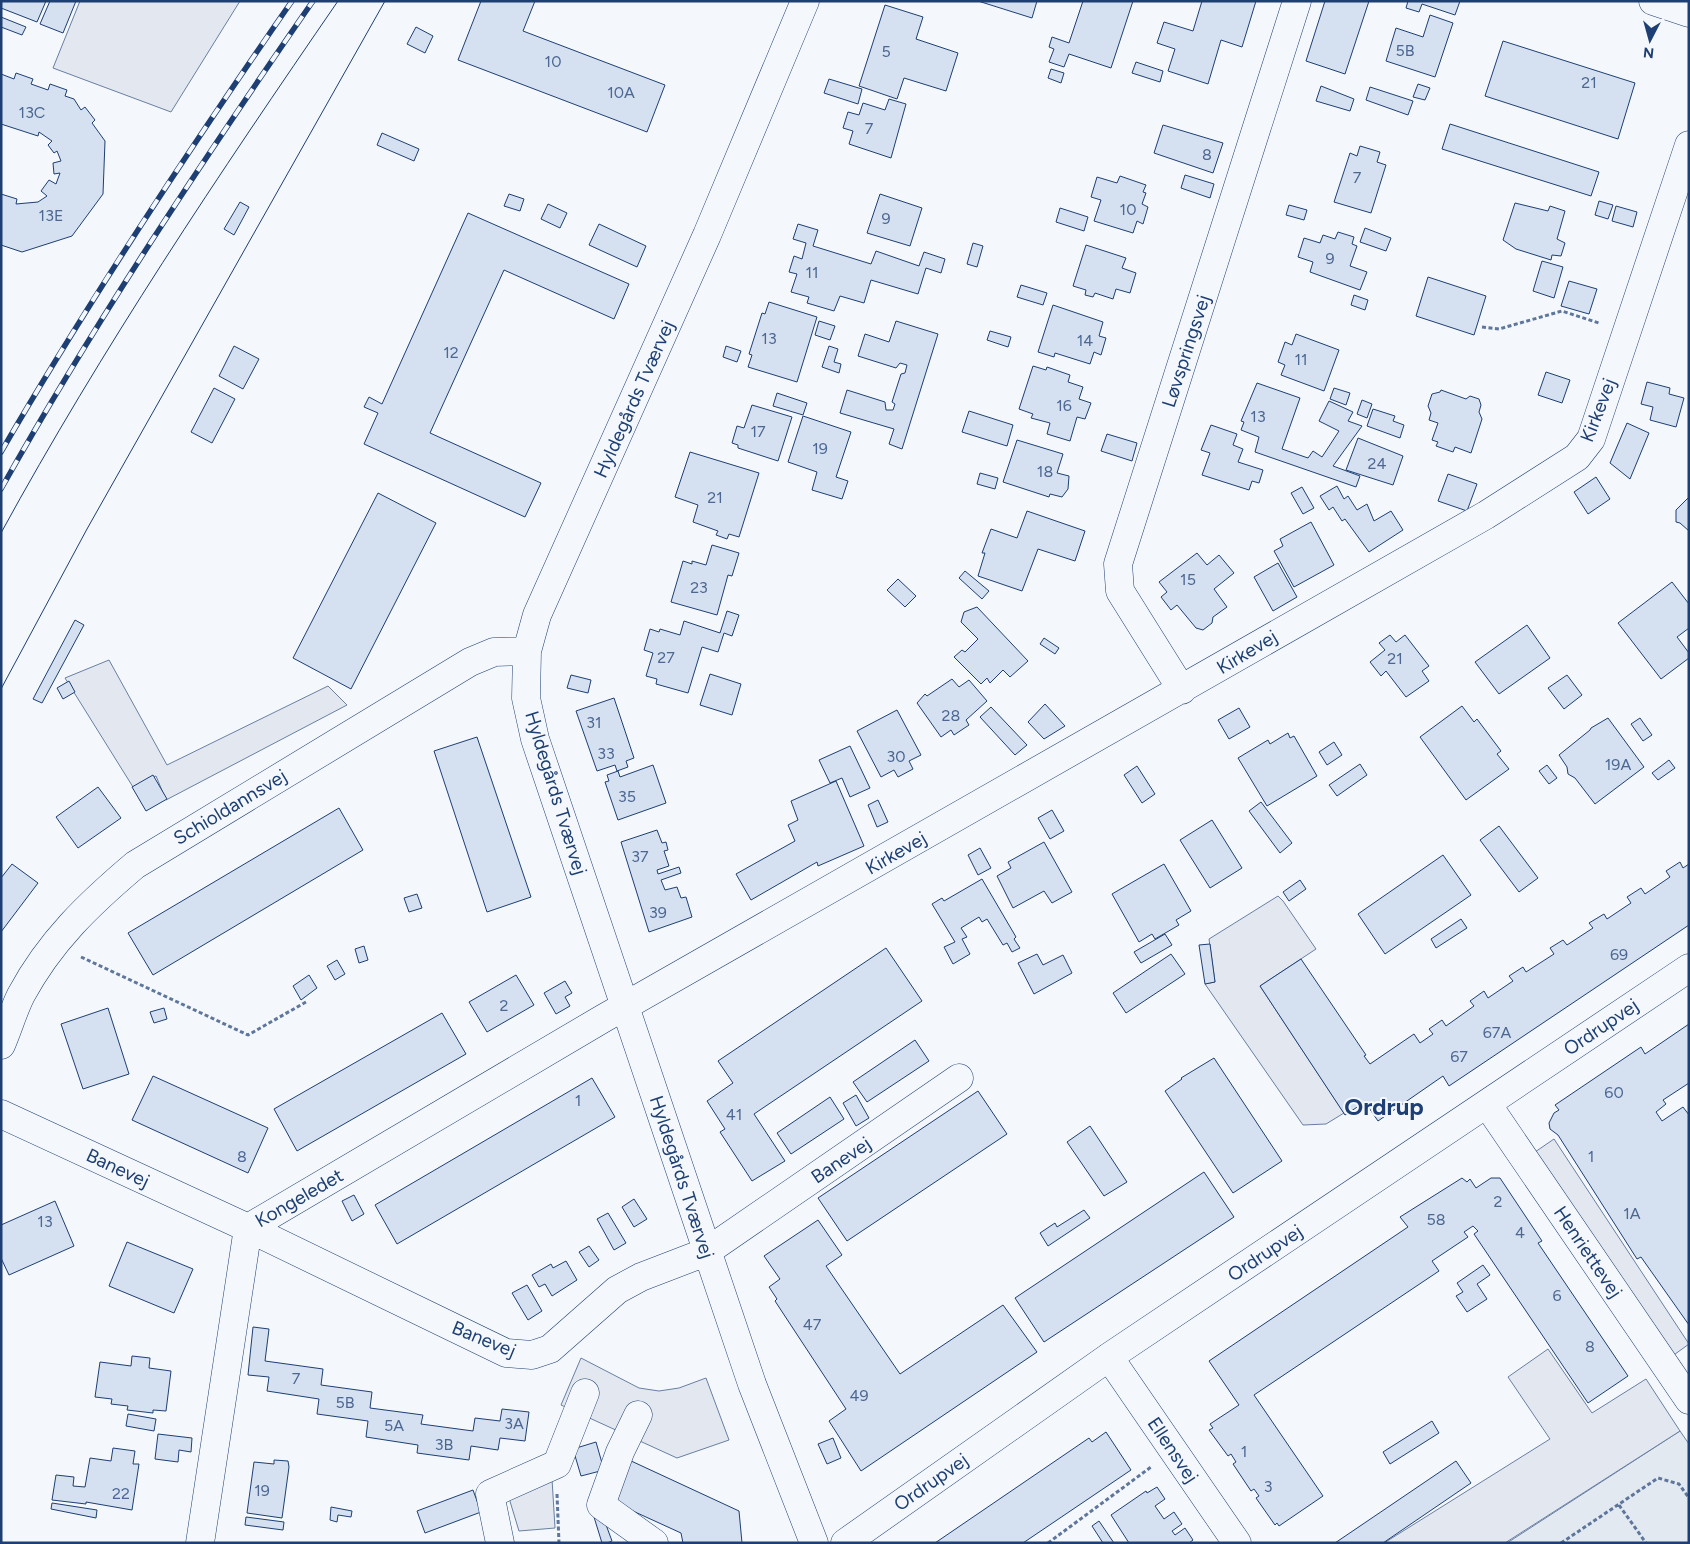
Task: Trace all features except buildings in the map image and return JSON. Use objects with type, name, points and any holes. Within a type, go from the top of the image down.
[{"type":"street","name":"Hyldegårds Tværvej","points":[[806,1],[707,235],[537,615],[528,651],[526,698],[535,739],[706,1252],[752,1384],[814,1543]]},
{"type":"street","name":"Løvspringsvej","points":[[1182,690],[1120,590],[1118,564],[1297,1]]},
{"type":"street","points":[[1653,1],[1689,13]]},
{"type":"street","name":"Kirkevej","points":[[625,1006],[1486,515],[1577,457],[1591,439],[1689,145]]},
{"type":"street","name":"Schioldannsvej","points":[[1,1045],[21,996],[54,945],[87,906],[134,865],[470,662],[494,652],[528,651]]},
{"type":"street","name":"Ordrupvej","points":[[845,1543],[1109,1357],[1689,968]]},
{"type":"street","name":"Kongeledet","points":[[200,1543],[248,1228],[625,1006]]},
{"type":"street","name":"Banevej","points":[[1,1114],[248,1228],[506,1353],[521,1356],[532,1355],[550,1349],[617,1290],[641,1277],[706,1252],[959,1078]]},
{"type":"street","name":"Henriettevej","points":[[1488,1104],[1689,1400]]},
{"type":"street","name":"Ellensvej","points":[[1109,1357],[1237,1543]]},
{"type":"street","points":[[500,1543],[490,1494],[557,1464],[584,1393]]},
{"type":"street","points":[[638,1415],[620,1452],[601,1504],[654,1543]]},
{"type":"path","points":[[1482,327],[1499,329],[1562,311],[1626,332]]},
{"type":"path","points":[[54,945],[248,1036],[306,1002]]},
{"type":"path","points":[[1048,1543],[1174,1451]]},
{"type":"path","points":[[557,1464],[558,1543]]},
{"type":"path","points":[[1561,1543],[1658,1478],[1680,1484],[1689,1498]]},
{"type":"path","points":[[1619,1504],[1646,1543]]},
{"type":"shaded area","points":[[80,1],[240,1],[171,112],[53,68]]},
{"type":"shaded area","points":[[109,660],[167,765],[328,686],[347,705],[166,800],[156,776],[133,787],[65,678]]},
{"type":"shaded area","points":[[1278,896],[1316,949],[1260,986],[1344,1113],[1326,1124],[1303,1125],[1205,984],[1215,982],[1209,939]]},
{"type":"shaded area","points":[[1554,1139],[1689,1344],[1671,1357],[1535,1152]]},
{"type":"shaded area","points":[[1548,1349],[1592,1413],[1646,1379],[1680,1431],[1505,1543],[1384,1543],[1550,1439],[1508,1377]]},
{"type":"shaded area","points":[[581,1358],[639,1388],[659,1391],[679,1388],[706,1378],[729,1440],[677,1458],[561,1405]]},
{"type":"shaded area","points":[[1680,1431],[1689,1444],[1689,1543],[1507,1543]]},
{"type":"shaded area","points":[[552,1479],[555,1528],[519,1531],[509,1498]]},
{"type":"tram line","points":[[1,533],[80,396],[163,262],[249,131],[338,1]]},
{"type":"tram line","points":[[1,689],[87,529],[385,1]]},
{"type":"railway","points":[[1,452],[70,337],[142,224],[292,1]]},
{"type":"railway","points":[[1,489],[112,302],[231,121],[313,1]]},
{"type":"district","name":"Ordrup","points":[[1384,1106]]}]
